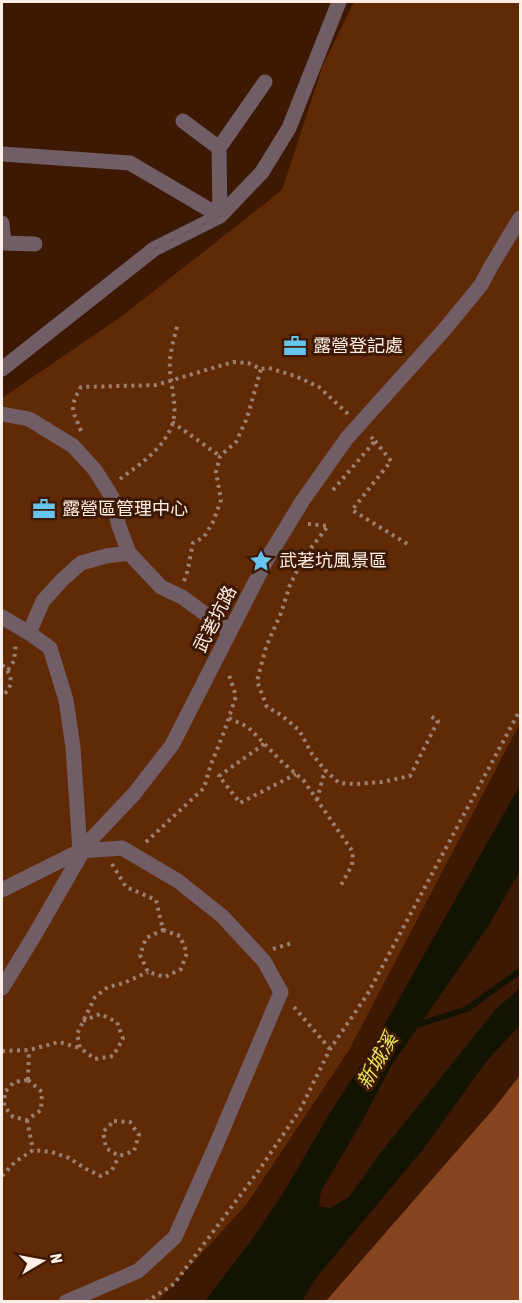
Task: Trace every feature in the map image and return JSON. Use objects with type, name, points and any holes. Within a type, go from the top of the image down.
[{"type":"street","points":[[2,369],[154,249],[220,216],[262,172],[289,128],[339,2]]},
{"type":"street","points":[[220,216],[219,148],[265,82]]},
{"type":"street","points":[[183,121],[219,148]]},
{"type":"street","points":[[2,154],[130,163],[220,216]]},
{"type":"street","name":"武荖坑路","points":[[2,890],[80,851],[134,794],[172,745],[267,559],[303,500],[347,438],[444,330],[481,285],[520,218]]},
{"type":"street","points":[[2,223],[4,243],[35,244]]},
{"type":"street","points":[[2,414],[29,419],[73,446],[95,470],[112,497],[118,526],[129,553],[161,586],[175,593],[230,632]]},
{"type":"street","points":[[29,633],[43,601],[81,562],[129,553]]},
{"type":"street","points":[[2,617],[50,648],[66,699],[73,747],[80,851],[83,851],[2,988]]},
{"type":"street","points":[[66,1302],[138,1271],[175,1237],[281,992],[264,961],[222,916],[178,881],[122,848],[80,851]]},
{"type":"path","points":[[106,489],[144,461],[161,445],[171,429],[175,408],[170,379],[170,361],[178,323]]},
{"type":"path","points":[[81,454],[85,449],[84,438],[72,407],[81,387],[156,385],[233,362],[248,363],[261,369],[269,368],[319,387],[375,441],[391,461],[352,510],[409,544]]},
{"type":"path","points":[[175,593],[186,579],[193,543],[204,537],[213,522],[221,500],[216,472],[220,456],[236,442],[240,434],[261,369]]},
{"type":"path","points":[[172,422],[220,456]]},
{"type":"path","points":[[327,494],[335,488],[375,441]]},
{"type":"path","points":[[298,522],[328,526],[304,557],[290,585],[266,647],[256,681],[267,706],[299,730],[312,754],[339,783],[356,784],[382,782],[410,776],[438,721],[429,715]]},
{"type":"path","points":[[8,670],[14,661],[16,643],[29,633]]},
{"type":"path","points":[[2,665],[8,670],[11,678],[11,685],[2,696]]},
{"type":"path","points":[[133,855],[204,788],[236,696],[226,666]]},
{"type":"path","points":[[146,1302],[174,1284],[257,1173],[300,1110],[330,1049],[367,995],[520,710]]},
{"type":"path","points":[[229,718],[248,727],[304,781],[353,852],[352,866],[340,887]]},
{"type":"path","points":[[264,744],[219,776],[240,803],[296,774]]},
{"type":"path","points":[[316,800],[325,770]]},
{"type":"path","points":[[110,861],[126,886],[156,900],[163,930]]},
{"type":"path","points":[[80,1048],[77,1034],[95,997],[108,987],[148,972],[165,977],[181,969],[187,952],[180,936],[163,930],[147,938],[140,955],[148,972]]},
{"type":"path","points":[[281,992],[330,1049]]},
{"type":"path","points":[[2,1051],[28,1050],[59,1042],[80,1048],[95,1059],[113,1056],[123,1040],[117,1022],[100,1014],[83,1021]]},
{"type":"path","points":[[28,1050],[28,1080]]},
{"type":"path","points":[[28,1080],[42,1092],[41,1110],[27,1120],[13,1117],[4,1106],[5,1092],[14,1082],[28,1080]]},
{"type":"path","points":[[27,1120],[33,1150]]},
{"type":"path","points":[[2,1176],[15,1162],[33,1150],[52,1152],[69,1158],[101,1176],[112,1170],[119,1156],[134,1151],[139,1135],[130,1122],[114,1120],[103,1132],[106,1148],[119,1156]]},
{"type":"shaded area","name":"武荖坑風景區","points":[[354,2],[520,2],[520,723],[349,1050],[246,1205],[158,1301],[2,1302],[2,398],[122,316],[282,190],[323,65]]},
{"type":"shaded area","points":[[520,1075],[520,1301],[326,1301],[496,1106]]},
{"type":"water","name":"新城溪","points":[[520,785],[520,871],[487,928],[391,1066],[321,1191],[319,1206],[330,1208],[349,1197],[382,1151],[495,1010],[520,988],[520,1025],[485,1063],[424,1148],[316,1278],[302,1301],[205,1301],[251,1241],[285,1190],[369,1052]]},
{"type":"waterway","points":[[414,1026],[467,1009],[520,971]]},
{"type":"place","name":"露營登記處","points":[[295,346]]},
{"type":"place","name":"露營區管理中心","points":[[44,509]]},
{"type":"place","name":"武荖坑風景區","points":[[261,561]]}]
